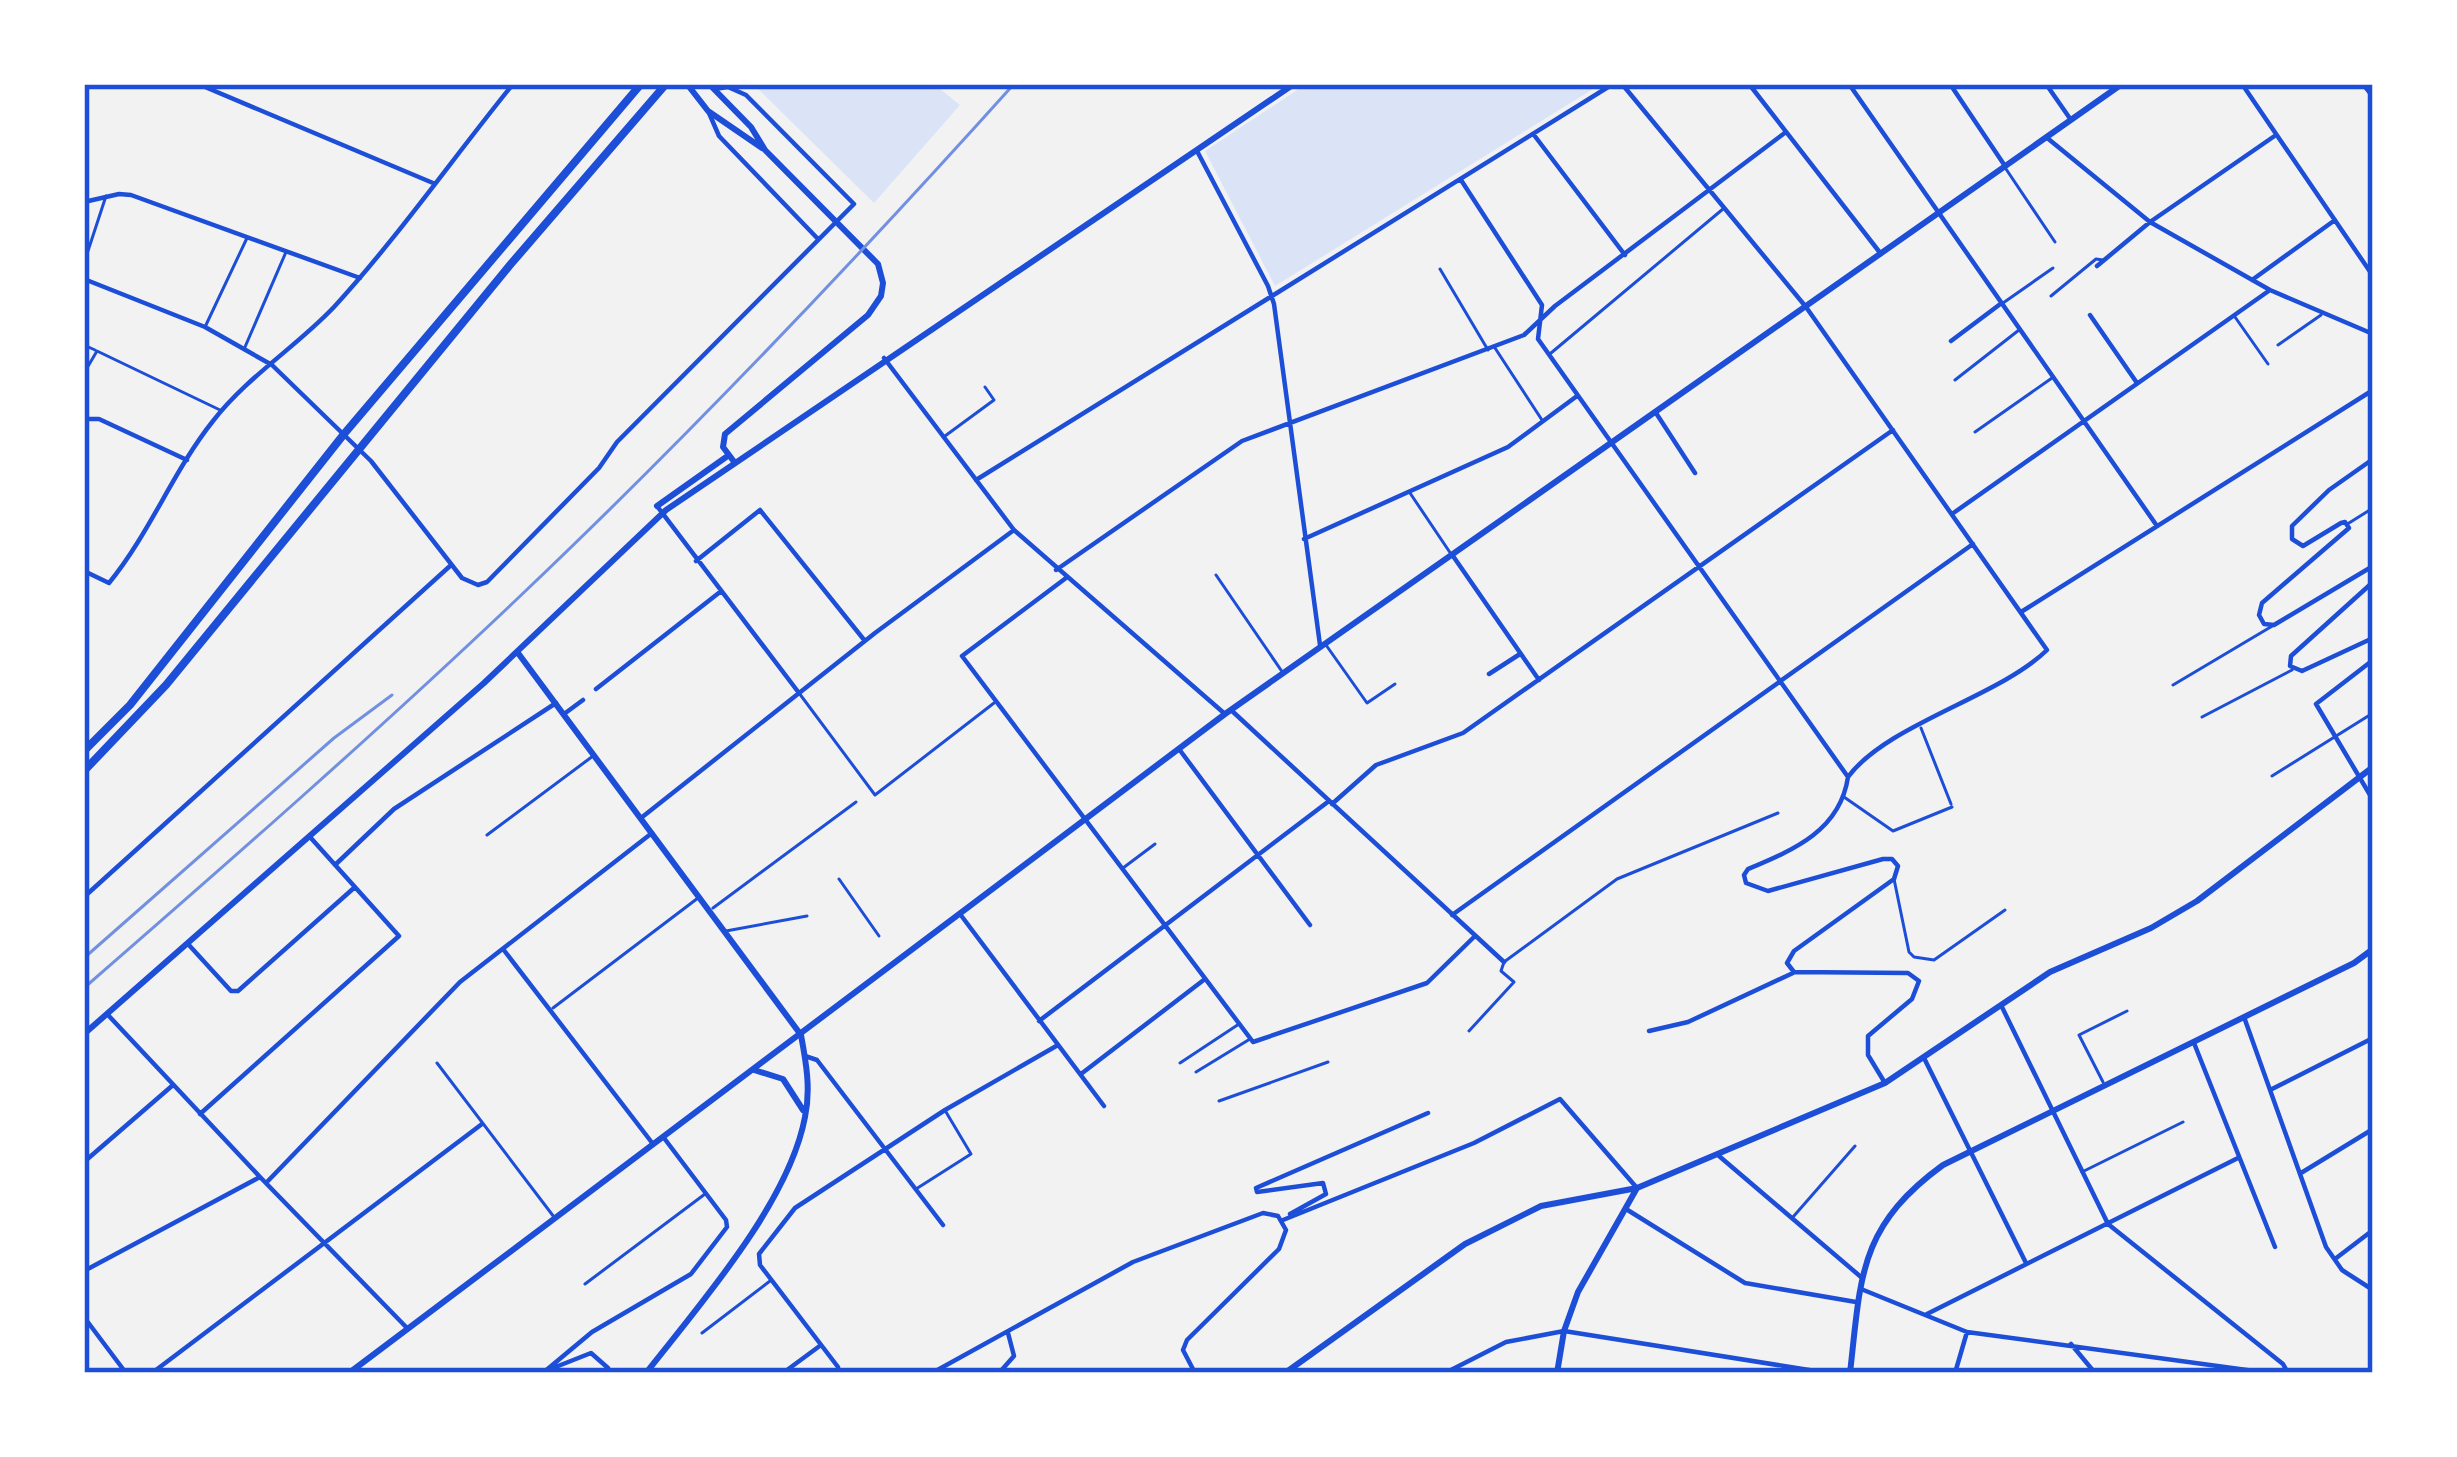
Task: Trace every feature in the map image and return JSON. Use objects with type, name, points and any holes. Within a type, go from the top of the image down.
[{"type":"main road","points":[[84,751],[130,705],[344,434],[641,84]]},
{"type":"main road","points":[[84,771],[166,685],[666,84]]},
{"type":"street","points":[[198,84],[433,183]]},
{"type":"street","points":[[84,571],[109,583],[221,411],[314,328],[360,278],[513,84]]},
{"type":"street","points":[[687,84],[708,111],[718,136],[818,238]]},
{"type":"street","points":[[659,510],[1294,84]]},
{"type":"street","points":[[976,480],[1613,84]]},
{"type":"street","points":[[1622,84],[1806,307],[2045,646],[2044,654],[1855,767],[1844,796],[1818,833],[1748,869],[1746,883],[1768,891],[1888,859],[1898,866],[1894,879],[1793,951],[1787,963],[1794,972]]},
{"type":"street","points":[[1749,84],[1881,254]]},
{"type":"street","points":[[1849,84],[2157,526]]},
{"type":"street","points":[[1950,84],[2005,166]]},
{"type":"street","points":[[2045,84],[2071,120]]},
{"type":"street","points":[[349,1373],[1228,712],[2122,84]]},
{"type":"street","points":[[2242,84],[2373,276]]},
{"type":"street","points":[[711,87],[751,128],[765,150]]},
{"type":"street","points":[[84,279],[205,327],[272,365],[360,449],[450,566],[473,586],[487,582],[599,468],[617,442],[854,204],[746,95],[728,87],[711,87]]},
{"type":"street","points":[[708,111],[765,150],[872,257],[883,283],[868,315],[732,425],[722,440],[735,463]]},
{"type":"street","points":[[1057,570],[1242,440],[1492,349],[1540,322],[1786,132]]},
{"type":"street","points":[[1533,134],[1624,255]]},
{"type":"street","points":[[2097,266],[2150,222],[2277,135]]},
{"type":"street","points":[[2046,137],[2150,222],[2270,290],[2373,334]]},
{"type":"street","points":[[1197,151],[1272,296],[1323,646]]},
{"type":"street","points":[[1461,180],[1542,305],[1538,339],[1848,777]]},
{"type":"street","points":[[84,202],[130,195],[360,278]]},
{"type":"street","points":[[2252,280],[2335,220]]},
{"type":"street","points":[[1952,514],[2270,290]]},
{"type":"street","points":[[1951,341],[2001,304]]},
{"type":"street","points":[[2090,315],[2138,383]]},
{"type":"street","points":[[885,360],[1014,530],[1228,712],[1504,962]]},
{"type":"street","points":[[2021,612],[2373,390]]},
{"type":"street","points":[[1304,539],[1508,447],[1577,396]]},
{"type":"street","points":[[1655,413],[1695,473]]},
{"type":"street","points":[[84,419],[99,419],[187,460]]},
{"type":"street","points":[[1040,1021],[1376,765],[1463,734],[1893,430]]},
{"type":"street","points":[[84,1034],[518,652],[659,510],[729,455]]},
{"type":"street","points":[[2373,459],[2329,490],[2292,526],[2290,534],[2303,546],[2342,523],[2348,524],[2348,532],[2260,606],[2259,615],[2264,624],[2274,625],[2373,566]]},
{"type":"street","points":[[659,510],[799,693]]},
{"type":"street","points":[[696,561],[760,510],[865,640]]},
{"type":"street","points":[[641,818],[865,640],[1014,530]]},
{"type":"street","points":[[1452,915],[1973,544]]},
{"type":"street","points":[[1452,556],[1539,680]]},
{"type":"street","points":[[84,897],[450,566]]},
{"type":"street","points":[[1066,578],[962,656],[1253,1042],[1427,983],[1475,936]]},
{"type":"street","points":[[2373,582],[2291,656],[2292,670],[2302,671],[2373,638]]},
{"type":"street","points":[[596,689],[720,592]]},
{"type":"street","points":[[518,652],[801,1035],[805,1056],[805,1117],[778,1191],[646,1373]]},
{"type":"street","points":[[1490,674],[1520,653]]},
{"type":"street","points":[[2373,660],[2316,704],[2373,800]]},
{"type":"street","points":[[564,714],[583,700]]},
{"type":"street","points":[[335,865],[394,809],[556,703]]},
{"type":"street","points":[[1179,749],[1310,926]]},
{"type":"street","points":[[1285,1373],[1466,1244],[1541,1206],[1637,1188],[1885,1083],[2050,972],[2176,914],[2230,879],[2373,767]]},
{"type":"street","points":[[266,1184],[460,982],[652,833]]},
{"type":"street","points":[[200,1114],[399,936],[310,838]]},
{"type":"street","points":[[188,944],[231,991],[238,991],[355,887]]},
{"type":"street","points":[[960,914],[1104,1106]]},
{"type":"street","points":[[503,949],[654,1145]]},
{"type":"street","points":[[1850,1373],[1861,1276],[1883,1222],[1910,1190],[1943,1166],[2354,963],[2373,949]]},
{"type":"street","points":[[1649,1031],[1688,1022],[1794,972],[1908,973],[1920,986],[1912,999],[1868,1036],[1868,1055],[1885,1083]]},
{"type":"street","points":[[1080,1075],[1205,980]]},
{"type":"street","points":[[2001,1005],[2108,1224],[2272,1354],[2288,1373]]},
{"type":"street","points":[[108,1014],[408,1329]]},
{"type":"street","points":[[2244,1017],[2334,1260],[2354,1280],[2373,1290]]},
{"type":"street","points":[[2270,1090],[2373,1038]]},
{"type":"street","points":[[2194,1043],[2275,1247]]},
{"type":"street","points":[[838,1367],[760,1265],[759,1254],[786,1218],[885,1148],[1058,1045]]},
{"type":"street","points":[[805,1056],[817,1060],[943,1225]]},
{"type":"street","points":[[1924,1058],[2027,1264]]},
{"type":"street","points":[[754,1070],[790,1085],[805,1117]]},
{"type":"street","points":[[84,1162],[173,1085]]},
{"type":"street","points":[[932,1373],[1133,1262],[1263,1213],[1282,1220],[1474,1143],[1560,1099],[1637,1188]]},
{"type":"street","points":[[1282,1220],[1323,1198],[1326,1186],[1319,1181],[1257,1192],[1256,1188],[1428,1113]]},
{"type":"street","points":[[152,1373],[482,1124]]},
{"type":"street","points":[[2300,1174],[2373,1129]]},
{"type":"street","points":[[543,1373],[592,1332],[691,1274],[727,1227],[664,1138]]},
{"type":"street","points":[[1719,1155],[1861,1276]]},
{"type":"street","points":[[1923,1316],[2239,1158]]},
{"type":"street","points":[[84,1271],[260,1177]]},
{"type":"street","points":[[1556,1373],[1564,1331],[1593,1261],[1637,1188]]},
{"type":"street","points":[[1627,1209],[1745,1283],[1858,1302]]},
{"type":"street","points":[[1195,1373],[1183,1350],[1187,1340],[1279,1249],[1285,1240],[1282,1220]]},
{"type":"street","points":[[2334,1260],[2373,1230]]},
{"type":"street","points":[[1861,1289],[1967,1332],[2269,1373]]},
{"type":"street","points":[[84,1317],[125,1373]]},
{"type":"street","points":[[1445,1373],[1506,1342],[1564,1331],[1828,1373]]},
{"type":"street","points":[[1955,1373],[1967,1332]]},
{"type":"street","points":[[999,1373],[1013,1356],[1007,1333]]},
{"type":"street","points":[[2071,1344],[2095,1373]]},
{"type":"street","points":[[783,1373],[821,1345]]},
{"type":"street","points":[[543,1373],[591,1353],[608,1368]]},
{"type":"lane","points":[[2362,84],[2373,98]]},
{"type":"lane","points":[[2005,166],[2055,242]]},
{"type":"lane","points":[[84,263],[106,196]]},
{"type":"lane","points":[[1549,355],[1724,208]]},
{"type":"lane","points":[[205,327],[248,236]]},
{"type":"lane","points":[[245,347],[287,251]]},
{"type":"lane","points":[[2051,296],[2096,260],[2104,260]]},
{"type":"lane","points":[[2001,304],[2053,268]]},
{"type":"lane","points":[[1439,269],[1543,422]]},
{"type":"lane","points":[[2278,345],[2324,314]]},
{"type":"lane","points":[[2234,316],[2268,364]]},
{"type":"lane","points":[[1954,380],[2019,330]]},
{"type":"lane","points":[[84,345],[221,411]]},
{"type":"lane","points":[[84,373],[97,351]]},
{"type":"lane","points":[[1975,432],[2053,377]]},
{"type":"lane","points":[[942,438],[994,400],[985,387]]},
{"type":"lane","points":[[1409,492],[1452,556]]},
{"type":"lane","points":[[2348,524],[2373,508]]},
{"type":"lane","points":[[1216,575],[1285,674]]},
{"type":"lane","points":[[2173,686],[2274,625]]},
{"type":"lane","points":[[1323,646],[1367,703],[1395,684]]},
{"type":"lane","points":[[2202,717],[2292,670]]},
{"type":"lane","points":[[799,693],[875,795],[995,701]]},
{"type":"lane","points":[[2272,776],[2373,713]]},
{"type":"lane","points":[[1844,796],[1893,831],[1952,806],[1920,726]]},
{"type":"lane","points":[[487,835],[595,755]]},
{"type":"lane","points":[[710,910],[856,802]]},
{"type":"lane","points":[[1469,1031],[1514,982],[1501,970],[1504,962],[1618,879],[1778,813]]},
{"type":"lane","points":[[1122,869],[1155,844]]},
{"type":"lane","points":[[839,879],[879,936]]},
{"type":"lane","points":[[1894,879],[1909,952],[1914,957],[1934,960],[2006,910]]},
{"type":"lane","points":[[550,1010],[700,897]]},
{"type":"lane","points":[[724,931],[807,916]]},
{"type":"lane","points":[[890,951],[898,961]]},
{"type":"lane","points":[[2105,1087],[2079,1035],[2127,1011]]},
{"type":"lane","points":[[1180,1063],[1239,1024]]},
{"type":"lane","points":[[1196,1072],[1250,1039]]},
{"type":"lane","points":[[1219,1101],[1328,1062]]},
{"type":"lane","points":[[437,1063],[555,1219]]},
{"type":"lane","points":[[916,1189],[971,1154],[945,1110]]},
{"type":"lane","points":[[2082,1172],[2183,1122]]},
{"type":"lane","points":[[1792,1218],[1855,1146]]},
{"type":"lane","points":[[585,1284],[706,1193]]},
{"type":"lane","points":[[702,1333],[772,1280]]},
{"type":"lane","points":[[2187,1360],[2198,1373]]},
{"type":"shaded area","points":[[753,84],[934,84],[960,105],[874,203]]},
{"type":"shaded area","points":[[1306,84],[1601,84],[1275,286],[1205,151]]},
{"type":"railway","points":[[84,988],[356,748],[581,538],[770,347],[1014,84]]},
{"type":"railway","points":[[84,958],[334,738],[392,695]]}]
